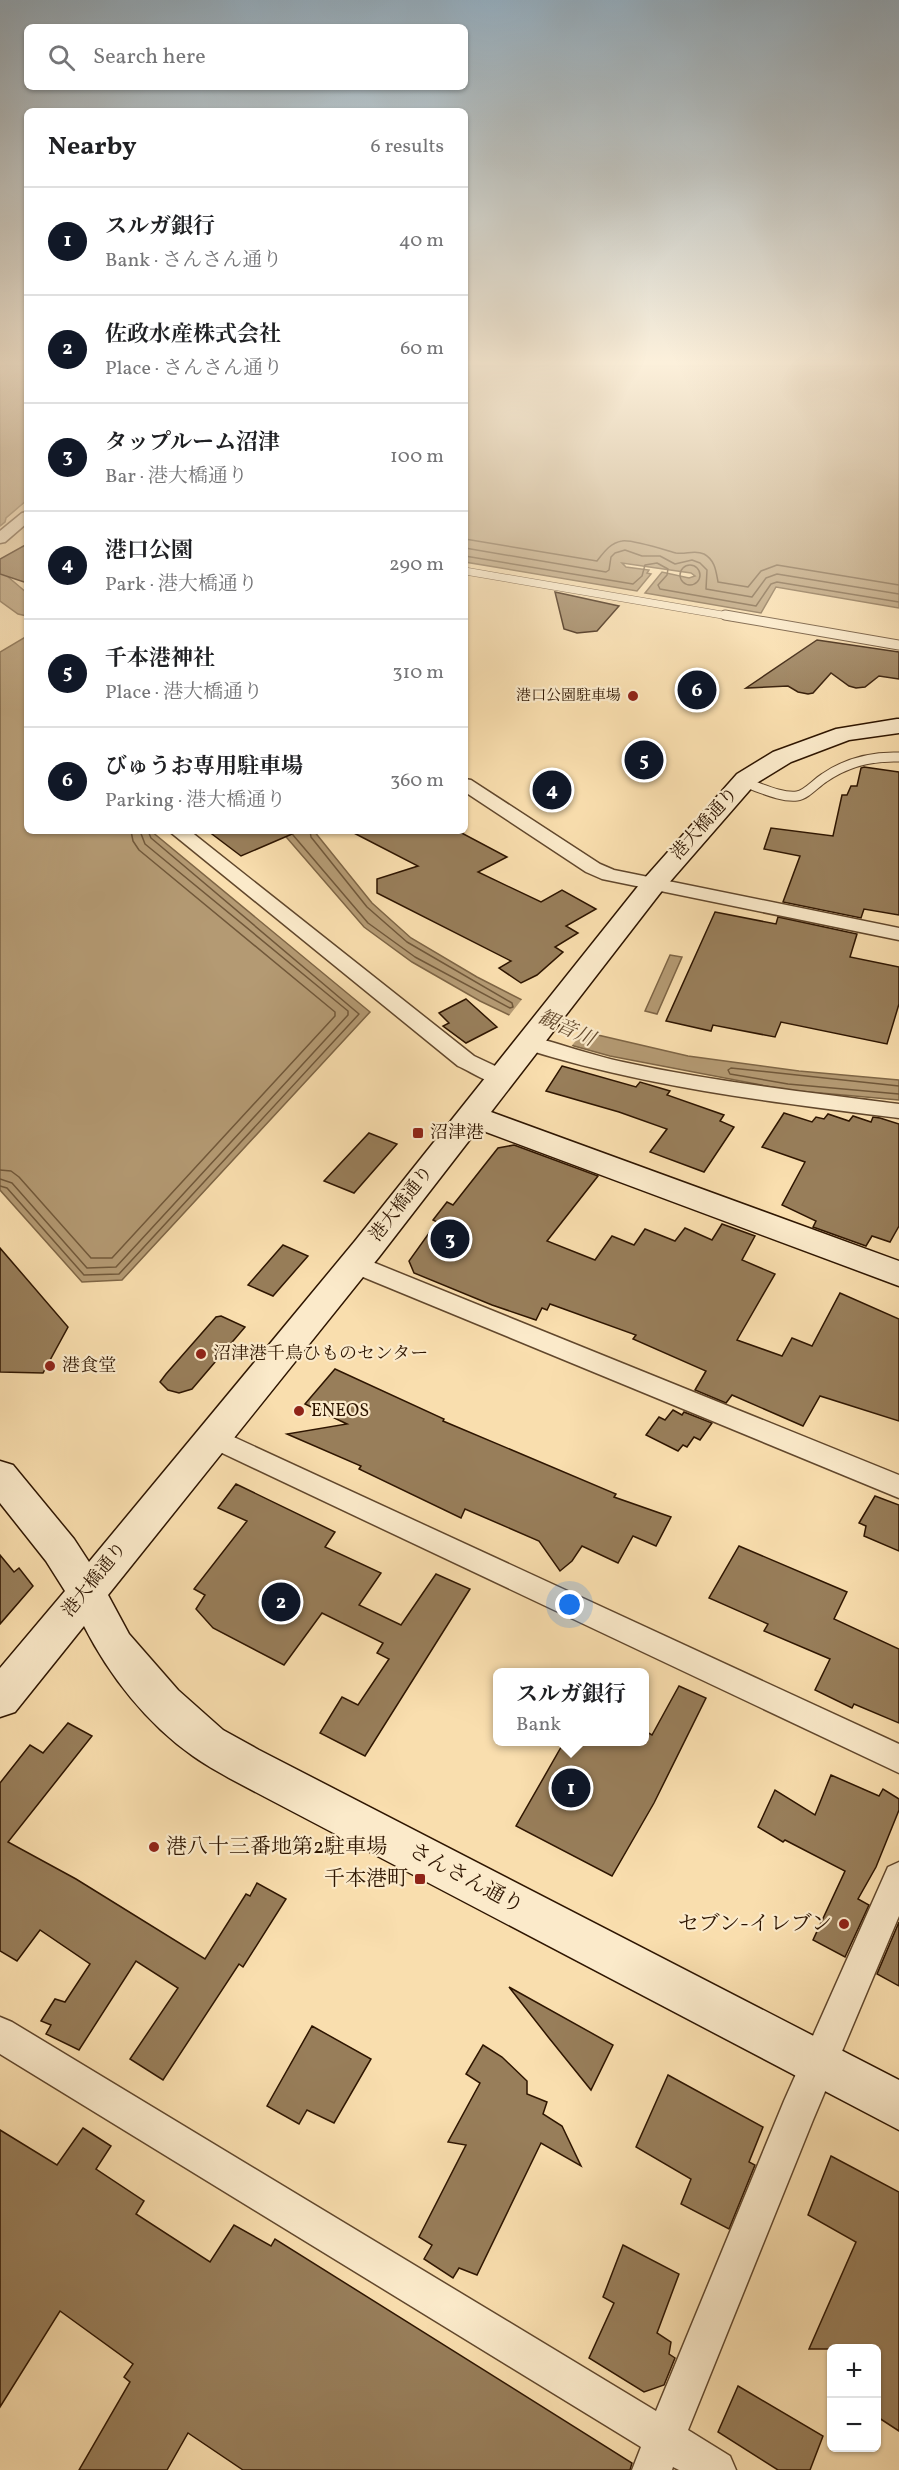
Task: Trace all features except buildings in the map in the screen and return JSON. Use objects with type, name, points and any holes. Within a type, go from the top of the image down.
[{"type":"street","points":[[0,539],[24,519]]},
{"type":"street","name":"港大橋通り","points":[[0,1699],[355,1264],[652,886],[744,782],[765,765],[804,747],[844,734],[898,726]]},
{"type":"street","points":[[468,786],[593,868],[609,875],[652,886],[899,934]]},
{"type":"street","points":[[182,834],[466,1061],[502,1078]]},
{"type":"street","points":[[541,1030],[610,1068],[766,1094],[899,1111]]},
{"type":"street","points":[[472,1116],[899,1274]]},
{"type":"street","points":[[355,1264],[899,1487]]},
{"type":"street","points":[[212,1437],[899,1759]]},
{"type":"street","name":"さんさん通り","points":[[0,1476],[60,1550],[86,1591],[115,1646],[163,1703],[208,1743],[244,1764],[899,2106]]},
{"type":"street","points":[[658,2454],[819,2064],[899,1878]]},
{"type":"street","points":[[0,2034],[658,2454],[716,2470]]},
{"type":"lane","points":[[468,572],[899,645]]},
{"type":"lane","points":[[744,782],[789,796],[800,796],[822,778],[846,764],[875,756],[899,757]]},
{"type":"water","points":[[0,481],[24,481],[24,503],[0,526]]},
{"type":"water","points":[[468,481],[899,481],[899,608],[776,587],[761,613],[645,593],[662,572],[689,578],[695,576],[691,573],[622,563],[626,567],[649,570],[647,573],[651,574],[637,591],[468,563]]},
{"type":"water","points":[[0,570],[24,590],[24,615],[18,614],[0,601]]},
{"type":"water","points":[[24,638],[24,834],[155,834],[370,1012],[122,1280],[82,1282],[0,1190],[0,652]]},
{"type":"water","name":"観音川","points":[[284,834],[316,834],[372,903],[411,938],[477,977],[585,1032],[688,1056],[799,1071],[899,1080],[899,1100],[787,1090],[610,1056],[574,1046],[480,1001],[412,962],[364,927]]},
{"type":"water","points":[[670,955],[682,957],[657,1014],[645,1011]]},
{"type":"pier","points":[[523,998],[585,1029],[570,1048],[508,1017]]},
{"type":"place","name":"びゅうお専用駐車場","points":[[697,690]]},
{"type":"place","name":"港口公園駐車場","points":[[633,696]]},
{"type":"place","name":"千本港神社","points":[[644,760]]},
{"type":"place","name":"港口公園","points":[[552,790]]},
{"type":"place","name":"沼津港","points":[[418,1133]]},
{"type":"place","name":"タップルーム沼津","points":[[450,1239]]},
{"type":"place","name":"沼津港千鳥ひものセンター","points":[[201,1354]]},
{"type":"place","name":"港食堂","points":[[50,1366]]},
{"type":"place","name":"ENEOS","points":[[299,1411]]},
{"type":"place","name":"佐政水産株式会社","points":[[281,1602]]},
{"type":"place","name":"スルガ銀行","points":[[571,1788]]},
{"type":"place","name":"港八十三番地第2駐車場","points":[[154,1847]]},
{"type":"place","name":"千本港町","points":[[420,1879]]},
{"type":"place","name":"セブン-イレブン","points":[[844,1924]]}]
